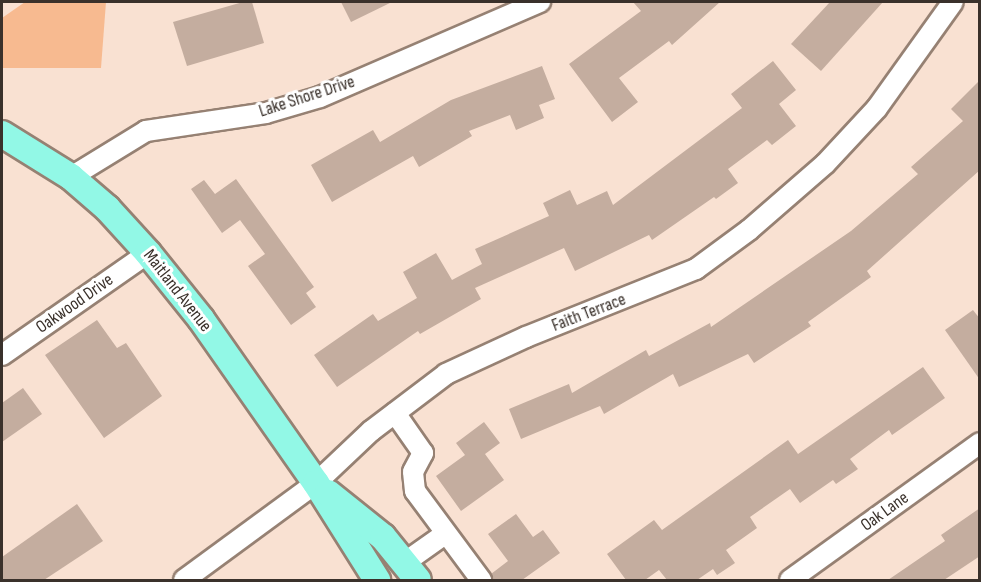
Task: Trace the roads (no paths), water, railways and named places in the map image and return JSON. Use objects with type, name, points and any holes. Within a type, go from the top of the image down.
[{"type":"main road","name":"Maitland Avenue","points":[[2,134],[71,177],[107,208],[148,253],[201,319],[316,483],[377,580]]},
{"type":"main road","name":"Maitland Avenue","points":[[316,483],[383,537],[411,572]]},
{"type":"street","name":"Lake Shore Drive","points":[[71,177],[146,131],[266,113],[320,96],[540,2]]},
{"type":"street","name":"Faith Terrace","points":[[184,580],[316,483],[394,413],[446,374],[478,357],[696,269],[749,230],[825,164],[877,108],[953,2]]},
{"type":"street","name":"Oakwood Drive","points":[[2,355],[148,253]]},
{"type":"street","points":[[394,413],[423,453],[414,468],[413,486],[445,534],[481,580]]},
{"type":"street","name":"Oak Lane","points":[[790,580],[980,443]]},
{"type":"street","points":[[411,572],[445,534]]}]
